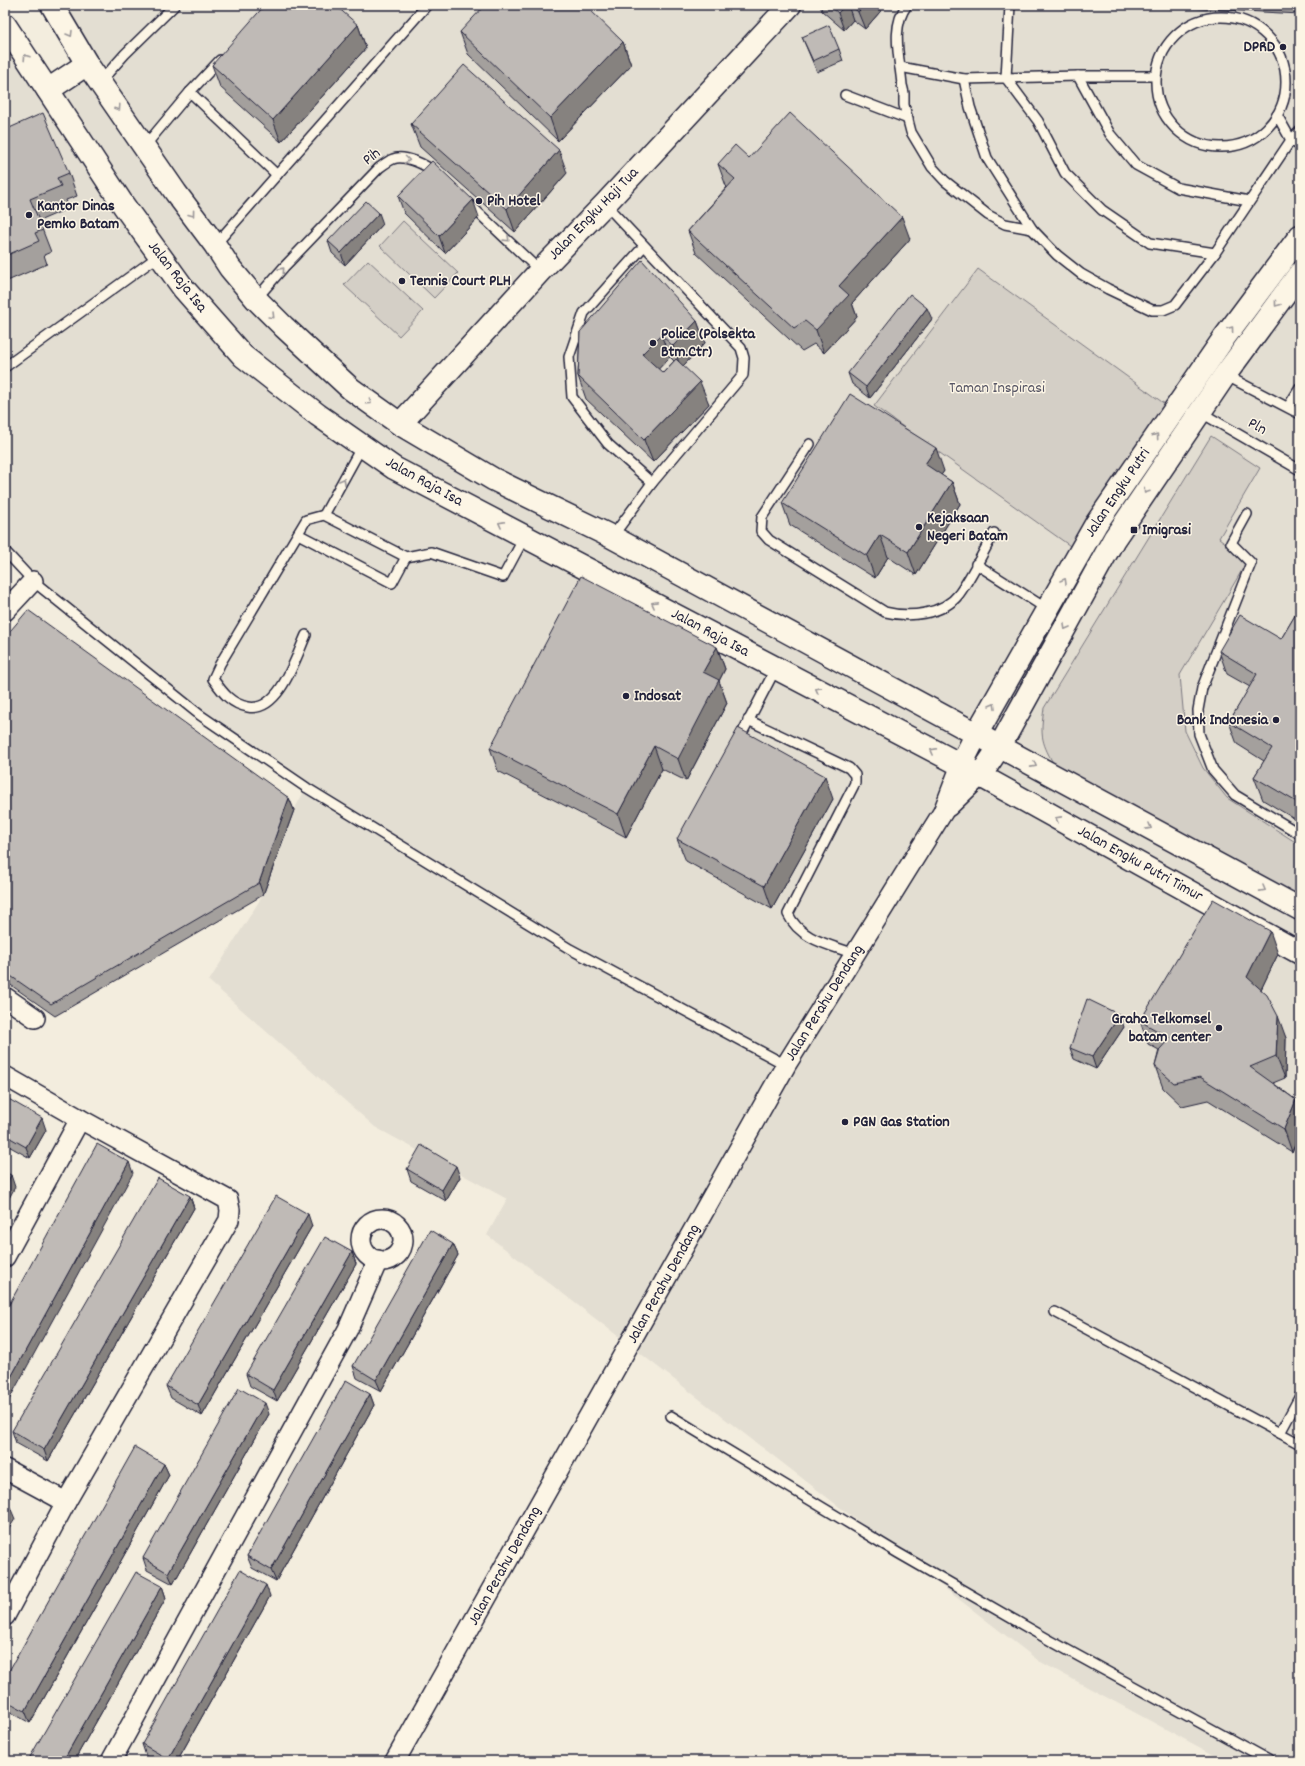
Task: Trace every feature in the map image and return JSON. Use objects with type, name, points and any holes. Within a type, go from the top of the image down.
[{"type":"main road","points":[[52,5],[87,64],[230,268],[256,299],[351,389],[400,424],[493,479],[612,537],[977,733],[1300,910]]},
{"type":"main road","name":"Jalan Engku Haji Tua","points":[[400,424],[540,270],[605,204],[790,5]]},
{"type":"main road","name":"Jalan Raja Isa","points":[[5,25],[124,206],[184,289],[243,356],[318,416],[394,468],[980,776]]},
{"type":"main road","points":[[48,90],[87,64]]},
{"type":"main road","name":"Jalan Engku Putri","points":[[961,765],[977,733],[1100,518],[1224,338],[1300,236]]},
{"type":"main road","name":"Jalan Engku Putri","points":[[980,776],[1000,746],[1114,539],[1225,375],[1300,273]]},
{"type":"main road","name":"Jalan Engku Putri Timur","points":[[980,776],[1300,953]]},
{"type":"street","points":[[5,611],[33,581]]},
{"type":"street","name":"Jalan Perahu Dendang","points":[[395,1761],[786,1064],[943,812],[961,765]]},
{"type":"street","name":"Jalan Perahu Dendang","points":[[943,812],[980,776]]},
{"type":"street","points":[[5,997],[35,1018]]},
{"type":"street","points":[[5,1076],[228,1200],[230,1210],[229,1220],[66,1502],[5,1616]]},
{"type":"street","points":[[5,1257],[80,1119]]},
{"type":"street","points":[[110,1761],[348,1329],[378,1260]]},
{"type":"street","points":[[5,1470],[66,1502]]},
{"type":"lane","points":[[100,82],[125,54],[175,5]]},
{"type":"lane","points":[[215,245],[427,5]]},
{"type":"lane","points":[[907,5],[899,19],[897,30],[900,67],[904,93],[904,105],[911,132],[921,150],[932,167],[945,181],[988,215],[1005,224],[1032,229]]},
{"type":"lane","points":[[1010,5],[1006,78],[1038,121],[1066,173],[1102,210],[1150,243],[1215,253]]},
{"type":"lane","points":[[1215,16],[1229,16],[1249,22],[1267,34],[1279,51],[1286,72],[1286,94],[1277,115],[1263,132],[1244,144],[1222,148],[1200,144],[1180,134],[1165,118],[1157,97],[1155,76],[1160,56],[1172,38],[1188,24],[1215,16]]},
{"type":"lane","points":[[144,147],[190,92],[228,51]]},
{"type":"lane","points":[[900,67],[964,79],[1078,76],[1155,76]]},
{"type":"lane","points":[[1078,76],[1110,134],[1136,165],[1178,188],[1249,201]]},
{"type":"lane","points":[[964,79],[970,107],[987,158],[1032,229],[1057,255],[1081,274],[1152,310],[1163,310],[1174,306],[1215,253],[1249,201],[1300,131]]},
{"type":"lane","points":[[190,92],[277,175]]},
{"type":"lane","points":[[845,95],[908,120]]},
{"type":"lane","points":[[1277,115],[1292,140],[1300,146]]},
{"type":"lane","name":"Pih","points":[[256,299],[284,267],[379,168],[394,158],[413,160],[430,168],[442,178]]},
{"type":"lane","points":[[459,194],[540,270]]},
{"type":"lane","points":[[605,204],[741,348],[744,358],[743,375],[652,483],[612,537]]},
{"type":"lane","points":[[644,246],[584,313],[569,357],[572,397],[608,444],[652,483]]},
{"type":"lane","points":[[5,367],[160,255]]},
{"type":"lane","points":[[1225,375],[1288,406],[1300,414]]},
{"type":"lane","points":[[1288,406],[1300,388]]},
{"type":"lane","name":"Pln","points":[[1200,412],[1300,470]]},
{"type":"lane","points":[[810,444],[762,517],[761,531],[769,540],[885,612],[898,615],[926,613],[943,607],[958,595],[994,533]]},
{"type":"lane","points":[[324,515],[362,445]]},
{"type":"lane","points":[[1247,514],[1231,543],[1251,564],[1202,688],[1198,710],[1199,734],[1213,770],[1235,795],[1300,834]]},
{"type":"lane","points":[[306,634],[280,689],[270,702],[255,708],[243,706],[231,701],[222,692],[213,679],[220,664],[306,520],[324,515],[406,556],[431,552],[503,577],[525,536]]},
{"type":"lane","points":[[298,534],[392,583],[406,556]]},
{"type":"lane","points":[[5,552],[33,581],[200,715],[307,788],[570,949],[786,1064]]},
{"type":"lane","points":[[976,564],[1048,609]]},
{"type":"lane","points":[[734,748],[776,668]]},
{"type":"lane","points":[[748,720],[849,768],[855,775],[855,783],[788,914],[792,922],[799,930],[810,937],[855,954]]},
{"type":"lane","points":[[1055,1312],[1300,1444]]},
{"type":"lane","points":[[1280,1433],[1300,1396]]},
{"type":"lane","points":[[671,1416],[884,1545],[998,1611],[1270,1761]]},
{"type":"shaded area","points":[[52,5],[1300,5],[1300,1761],[1225,1761],[1039,1661],[487,1235],[507,1199],[375,1127],[209,981],[263,895],[294,810],[306,788],[200,715],[5,551],[5,25],[48,89],[87,64]]},
{"type":"green space","points":[[403,221],[458,273],[434,298],[380,246]]},
{"type":"green space","points":[[368,260],[423,311],[399,336],[344,285]]},
{"type":"green space","name":"Taman Inspirasi","points":[[978,269],[1169,407],[1073,548],[874,406]]},
{"type":"green space","points":[[1211,436],[1260,468],[1219,538],[1248,560],[1180,675],[1185,731],[1203,768],[1227,798],[1300,845],[1300,903],[1056,768],[1047,752],[1043,739],[1042,726],[1044,708]]},
{"type":"building","points":[[265,5],[335,5],[358,25],[273,120],[212,65]]},
{"type":"building","points":[[485,5],[585,5],[623,42],[550,118],[460,32]]},
{"type":"building","points":[[829,5],[845,5],[838,13]]},
{"type":"building","points":[[850,5],[865,5],[858,12]]},
{"type":"building","points":[[829,25],[839,49],[813,61],[802,37]]},
{"type":"building","points":[[464,65],[559,150],[507,209],[411,124]]},
{"type":"building","name":"Kantor Dinas Pemko Batam","points":[[43,113],[69,173],[57,178],[61,186],[30,199],[43,230],[35,233],[39,241],[5,256],[5,130]]},
{"type":"building","points":[[790,113],[902,217],[839,286],[849,295],[816,330],[805,321],[794,328],[688,231],[735,179],[718,164],[735,145],[749,158]]},
{"type":"building","points":[[432,161],[473,200],[439,236],[398,196]]},
{"type":"building","points":[[366,201],[379,213],[341,253],[328,241]]},
{"type":"building","points":[[642,260],[697,321],[673,346],[661,335],[642,354],[663,373],[676,359],[700,382],[644,440],[578,376],[580,332]]},
{"type":"building","points":[[910,294],[927,308],[866,387],[848,373]]},
{"type":"building","points":[[850,394],[936,448],[925,464],[952,482],[908,552],[880,535],[867,556],[782,503]]},
{"type":"building","points":[[581,576],[717,647],[703,672],[719,680],[678,759],[654,746],[618,814],[490,748]]},
{"type":"building","name":"Bank Indonesia","points":[[1300,607],[1300,804],[1254,777],[1272,748],[1229,722],[1257,674],[1219,651],[1240,615],[1281,639]]},
{"type":"building","points":[[28,610],[289,798],[259,883],[51,1004],[5,972],[5,637]]},
{"type":"building","points":[[738,728],[825,776],[764,886],[677,839]]},
{"type":"building","name":"Graha Telkomsel batam center","points":[[1213,899],[1270,931],[1247,977],[1267,995],[1278,1016],[1276,1056],[1250,1067],[1296,1100],[1284,1129],[1200,1077],[1174,1083],[1155,1066],[1160,1049],[1170,1038],[1140,1021]]},
{"type":"building","points":[[1087,999],[1120,1015],[1092,1057],[1070,1048]]},
{"type":"building","points":[[5,1097],[42,1118],[26,1147],[5,1135]]},
{"type":"building","points":[[97,1144],[129,1162],[5,1388],[5,1312]]},
{"type":"building","points":[[421,1145],[456,1166],[442,1190],[407,1169]]},
{"type":"building","points":[[5,1172],[11,1175],[5,1187]]},
{"type":"building","points":[[158,1178],[190,1196],[44,1450],[12,1431]]},
{"type":"building","points":[[276,1196],[308,1214],[198,1405],[166,1386]]},
{"type":"building","points":[[430,1230],[453,1244],[376,1380],[353,1366]]},
{"type":"building","points":[[325,1237],[352,1252],[273,1390],[246,1374]]},
{"type":"building","points":[[346,1380],[370,1394],[271,1570],[247,1556]]},
{"type":"building","points":[[239,1388],[265,1403],[168,1573],[143,1558]]},
{"type":"building","points":[[135,1447],[164,1464],[25,1711],[5,1700],[5,1678]]},
{"type":"building","points":[[5,1504],[10,1507],[5,1516]]},
{"type":"building","points":[[240,1570],[266,1585],[168,1759],[142,1744]]},
{"type":"building","points":[[136,1572],[162,1586],[63,1761],[36,1761],[30,1757]]},
{"type":"place","name":"DPRD","points":[[1283,47]]},
{"type":"place","name":"Pih Hotel","points":[[479,201]]},
{"type":"place","name":"Kantor Dinas Pemko Batam","points":[[29,215]]},
{"type":"place","name":"Tennis Court PLH","points":[[402,281]]},
{"type":"place","name":"Police (Polsekta Btm.Ctr)","points":[[653,343]]},
{"type":"place","name":"Kejaksaan Negeri Batam","points":[[919,527]]},
{"type":"place","name":"Imigrasi","points":[[1134,530]]},
{"type":"place","name":"Indosat","points":[[626,696]]},
{"type":"place","name":"Bank Indonesia","points":[[1276,720]]},
{"type":"place","name":"Graha Telkomsel batam center","points":[[1219,1028]]},
{"type":"place","name":"PGN Gas Station","points":[[845,1122]]}]
